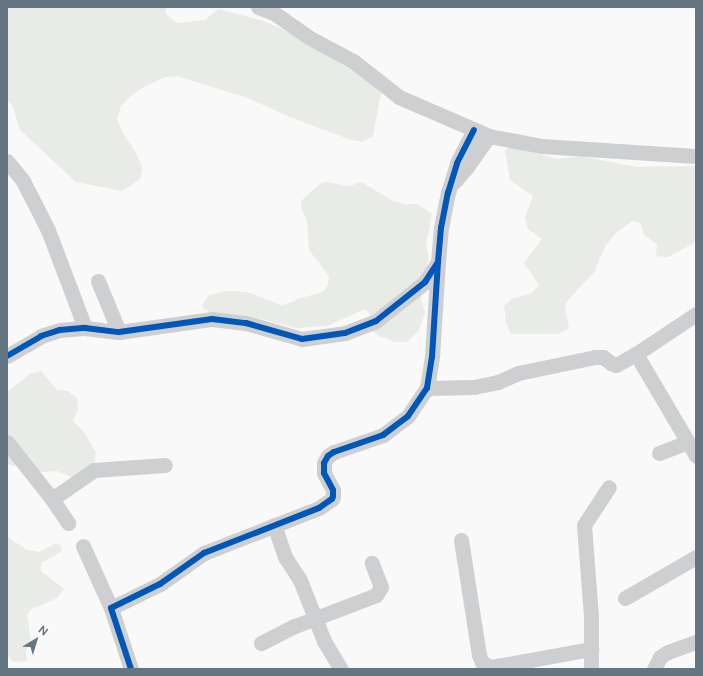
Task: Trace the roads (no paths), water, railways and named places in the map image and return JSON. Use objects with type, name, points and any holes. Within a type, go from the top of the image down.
[{"type":"street","points":[[258,7],[274,13],[310,38],[353,61],[399,97],[489,136],[542,146],[696,156]]},
{"type":"street","points":[[473,147],[474,130]]},
{"type":"street","points":[[111,608],[160,584],[204,553],[319,508],[332,499],[333,490],[324,473],[324,463],[328,456],[334,452],[383,435],[408,416],[427,388],[432,357],[441,228],[451,186],[473,147],[489,136]]},
{"type":"street","points":[[7,162],[23,181],[48,230],[85,328]]},
{"type":"street","points":[[7,356],[41,336],[60,330],[85,328],[119,332],[212,319],[246,323],[302,339],[345,333],[376,321],[424,282],[438,262]]},
{"type":"street","points":[[98,281],[119,332]]},
{"type":"street","points":[[427,388],[474,387],[498,382],[518,373],[595,357],[603,357],[616,365],[636,354],[696,314]]},
{"type":"street","points":[[636,354],[696,456]]},
{"type":"street","points":[[7,442],[52,499],[68,523]]},
{"type":"street","points":[[659,453],[687,442]]},
{"type":"street","points":[[52,499],[94,470],[165,465]]},
{"type":"street","points":[[591,669],[591,616],[584,525],[609,487]]},
{"type":"street","points":[[274,525],[282,551],[300,580],[324,641],[341,669]]},
{"type":"street","points":[[461,540],[479,655],[482,662],[486,666],[492,667],[591,649]]},
{"type":"street","points":[[84,546],[111,608],[131,669]]},
{"type":"street","points":[[625,598],[696,557]]},
{"type":"street","points":[[261,643],[316,618],[376,595],[381,587],[372,564]]},
{"type":"street","points":[[654,669],[660,657],[668,652],[696,642]]}]
